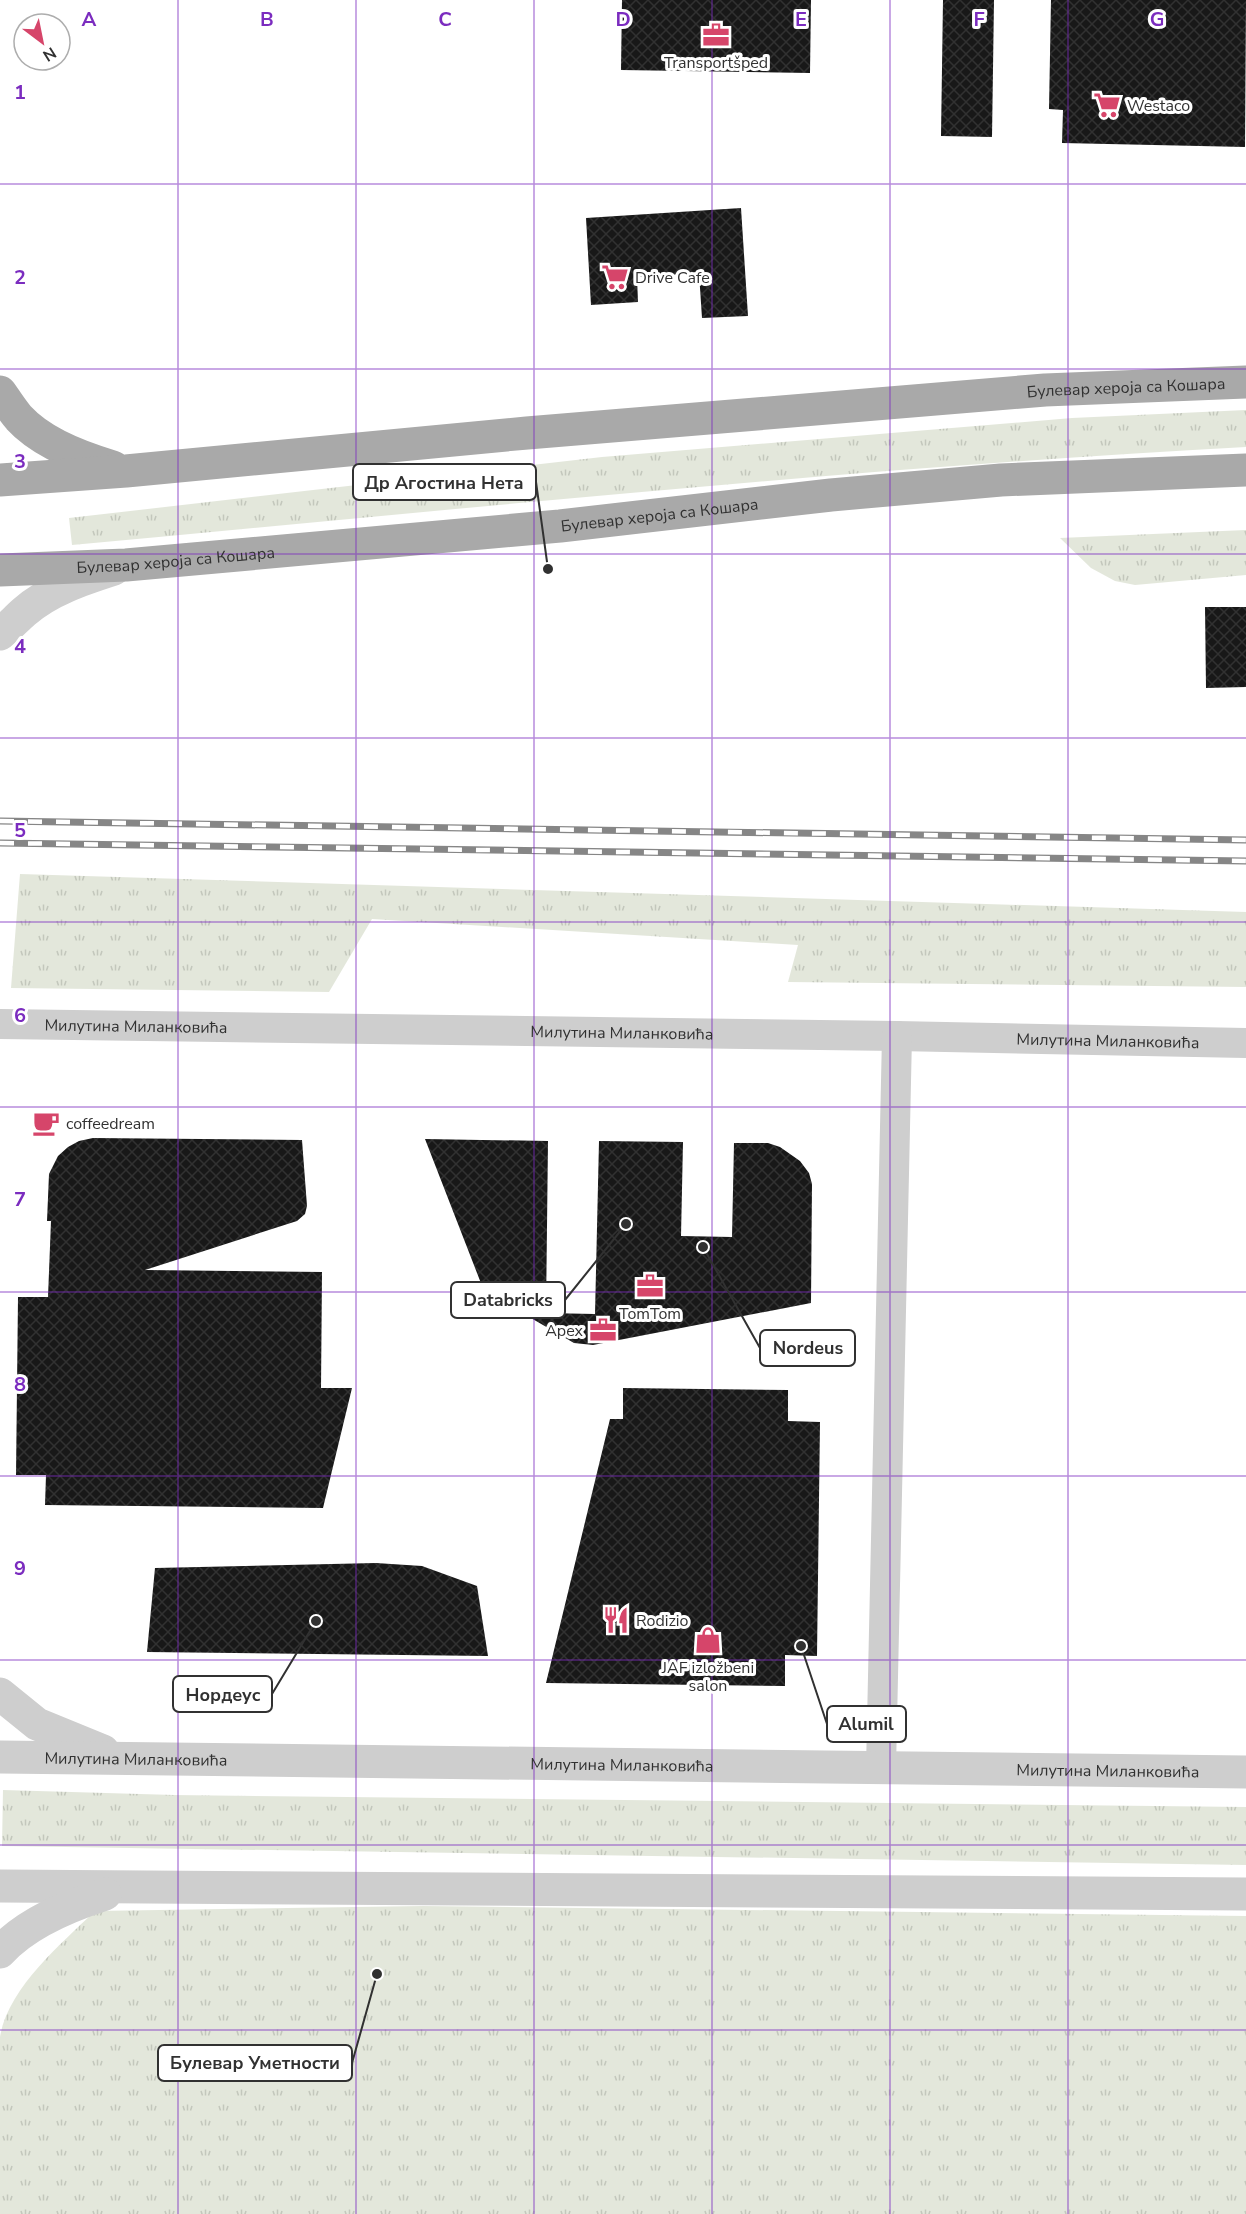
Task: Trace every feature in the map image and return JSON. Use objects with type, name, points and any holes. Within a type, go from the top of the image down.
[{"type":"main road","name":"Булевар хероја са Кошара","points":[[0,480],[126,471],[527,433],[1045,390],[1246,382]]},
{"type":"main road","points":[[0,392],[22,420],[55,444],[84,459],[126,471]]},
{"type":"main road","name":"Булевар хероја са Кошара","points":[[0,570],[126,565],[560,526],[831,495],[1001,480],[1246,470]]},
{"type":"street","points":[[0,634],[25,611],[59,590],[76,581],[126,565]]},
{"type":"street","name":"Милутина Миланковића","points":[[0,1024],[1246,1043]]},
{"type":"street","points":[[881,1768],[897,1036]]},
{"type":"street","points":[[0,1694],[37,1724],[125,1758]]},
{"type":"street","name":"Милутина Миланковића","points":[[0,1757],[1246,1772]]},
{"type":"street","points":[[0,1886],[1246,1894]]},
{"type":"street","points":[[0,1952],[37,1923],[82,1902],[126,1888]]},
{"type":"green space","points":[[1246,410],[1246,447],[805,478],[72,545],[69,518],[602,457],[1072,418]]},
{"type":"green space","points":[[1246,530],[1246,575],[1135,585],[1115,581],[1091,568],[1060,538]]},
{"type":"green space","points":[[20,874],[1246,912],[1246,987],[788,982],[798,945],[372,919],[329,992],[11,988]]},
{"type":"green space","points":[[3,1790],[174,1795],[1246,1807],[1246,1865],[2,1846]]},
{"type":"green space","points":[[423,1906],[1246,1916],[1246,2214],[0,2214],[0,2037],[5,2019],[13,2001],[38,1968],[95,1911]]},
{"type":"building","name":"Transportšped","points":[[622,0],[811,0],[810,73],[621,70]]},
{"type":"building","points":[[943,0],[994,0],[992,137],[941,136]]},
{"type":"building","points":[[1051,0],[1246,0],[1245,147],[1062,143],[1063,110],[1049,109]]},
{"type":"building","points":[[741,208],[748,316],[702,318],[699,273],[637,277],[638,302],[591,305],[586,218]]},
{"type":"building","points":[[1205,607],[1246,607],[1246,687],[1206,688]]},
{"type":"building","points":[[93,1138],[302,1140],[307,1206],[305,1214],[297,1221],[145,1270],[322,1272],[321,1388],[352,1388],[323,1508],[45,1505],[46,1475],[16,1475],[18,1297],[48,1297],[51,1221],[47,1221],[49,1174],[58,1156],[68,1147],[79,1141]]},
{"type":"building","points":[[425,1139],[548,1141],[546,1313],[595,1314],[599,1141],[683,1142],[681,1236],[732,1237],[734,1143],[768,1143],[780,1147],[800,1161],[809,1173],[812,1184],[811,1303],[593,1345],[574,1343],[484,1291]]},
{"type":"building","points":[[623,1388],[788,1390],[788,1421],[820,1422],[817,1656],[785,1655],[785,1686],[546,1683],[610,1419],[623,1419]]},
{"type":"building","points":[[376,1563],[422,1566],[477,1586],[488,1656],[147,1652],[155,1568]]},
{"type":"railway","points":[[0,821],[1246,840]]},
{"type":"railway","points":[[0,843],[1246,861]]},
{"type":"place","name":"Transportšped","points":[[716,35]]},
{"type":"place","name":"Westaco","points":[[1107,105]]},
{"type":"place","name":"Drive Cafe","points":[[615,277]]},
{"type":"place","name":"Др Агостина Нета","points":[[548,569]]},
{"type":"place","name":"coffeedream","points":[[46,1123]]},
{"type":"place","name":"Databricks","points":[[626,1224]]},
{"type":"place","name":"Nordeus","points":[[703,1247]]},
{"type":"place","name":"TomTom","points":[[650,1286]]},
{"type":"place","name":"Apex","points":[[603,1330]]},
{"type":"place","name":"Rodizio","points":[[616,1620]]},
{"type":"place","name":"Нордеус","points":[[316,1621]]},
{"type":"place","name":"JAF izložbeni salon","points":[[708,1640]]},
{"type":"place","name":"Alumil","points":[[801,1646]]},
{"type":"place","name":"Булевар Уметности","points":[[377,1974]]}]
